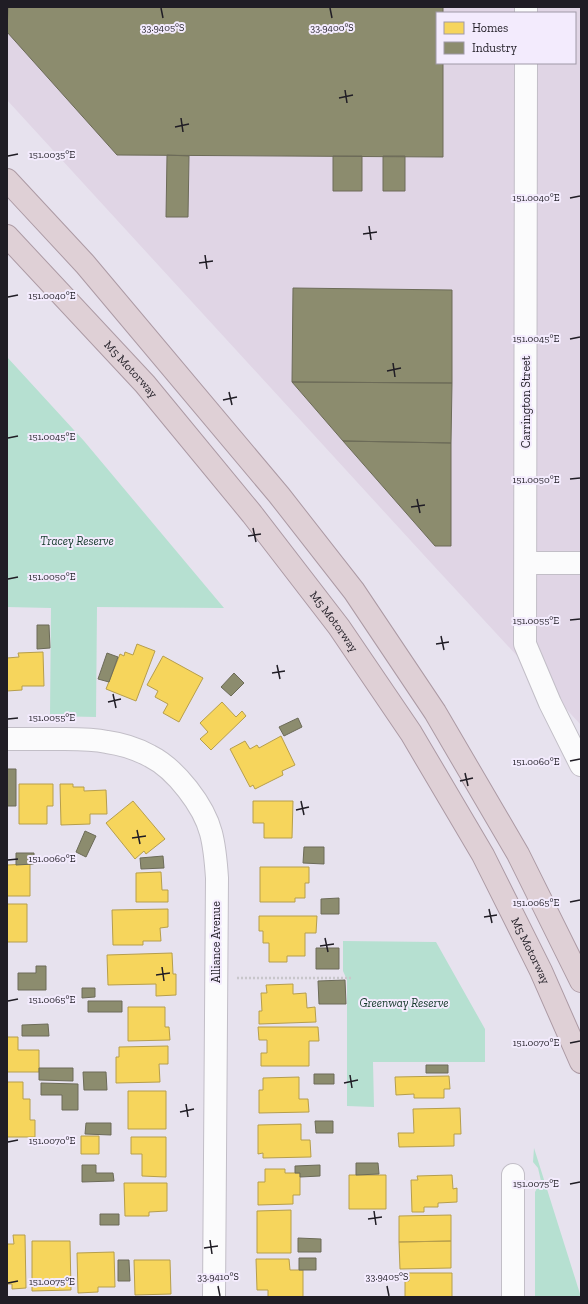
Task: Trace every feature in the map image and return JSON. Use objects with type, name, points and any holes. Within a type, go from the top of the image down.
[{"type":"highway","points":[[7,180],[90,270],[279,495],[354,591],[435,712],[518,854],[581,981]]},
{"type":"highway","name":"M5 Motorway","points":[[7,236],[145,384],[252,514],[339,627],[411,733],[483,855],[541,971],[581,1062]]},
{"type":"street","name":"Carrington Street","points":[[526,64],[525,644],[550,703],[581,765]]},
{"type":"street","points":[[526,563],[581,564]]},
{"type":"street","name":"Alliance Avenue","points":[[7,739],[107,741],[152,757],[172,772],[189,790],[202,811],[211,833],[216,856],[217,878],[214,1297]]},
{"type":"street","points":[[513,1175],[513,1297]]},
{"type":"path","points":[[216,978],[352,978]]},
{"type":"shaded area","points":[[7,7],[581,7],[581,725],[7,100]]},
{"type":"green space","name":"Tracey Reserve","points":[[7,357],[84,441],[224,608],[97,607],[96,717],[50,716],[51,608],[7,607]]},
{"type":"green space","name":"Greenway Reserve","points":[[343,941],[436,942],[485,1029],[485,1062],[373,1062],[374,1107],[347,1106],[347,980],[343,971]]},
{"type":"green space","points":[[534,1148],[581,1297],[535,1297],[535,1192],[541,1181],[538,1168],[533,1162]]},
{"type":"building: Homes","points":[[137,644],[155,651],[136,701],[106,689],[120,654],[124,656],[125,652],[133,655]]},
{"type":"building: Homes","points":[[43,652],[44,686],[22,686],[22,690],[7,691],[7,658],[19,657],[18,653]]},
{"type":"building: Homes","points":[[163,656],[203,678],[179,722],[163,713],[168,704],[155,697],[158,691],[147,685]]},
{"type":"building: Homes","points":[[222,702],[236,717],[242,711],[246,716],[211,750],[200,739],[208,732],[200,723]]},
{"type":"building: Homes","points":[[281,736],[295,765],[282,771],[283,775],[255,789],[253,785],[250,787],[230,749],[245,741],[250,749],[257,745],[259,748]]},
{"type":"building: Homes","points":[[19,784],[53,784],[53,806],[47,806],[47,824],[19,824]]},
{"type":"building: Homes","points":[[60,784],[73,784],[73,787],[84,787],[84,791],[106,790],[107,814],[90,814],[90,824],[61,825]]},
{"type":"building: Homes","points":[[133,801],[165,839],[146,854],[144,851],[135,859],[106,823]]},
{"type":"building: Homes","points":[[253,801],[293,801],[292,838],[264,838],[264,823],[253,823]]},
{"type":"building: Homes","points":[[30,864],[30,896],[7,896],[7,865]]},
{"type":"building: Homes","points":[[260,867],[309,867],[309,883],[305,883],[305,898],[295,898],[295,902],[260,902]]},
{"type":"building: Homes","points":[[161,872],[162,890],[168,890],[168,902],[136,902],[136,873]]},
{"type":"building: Homes","points":[[7,904],[27,904],[27,942],[7,942]]},
{"type":"building: Homes","points":[[168,909],[168,927],[160,928],[161,941],[143,941],[143,945],[113,945],[112,910]]},
{"type":"building: Homes","points":[[259,916],[317,916],[316,933],[305,933],[305,956],[287,956],[287,962],[269,962],[269,943],[263,943],[263,931],[259,931]]},
{"type":"building: Homes","points":[[172,953],[173,974],[176,974],[176,995],[156,996],[156,984],[108,985],[107,955]]},
{"type":"building: Homes","points":[[293,984],[293,994],[306,993],[307,1008],[315,1007],[316,1022],[259,1024],[259,1011],[262,1011],[261,993],[267,993],[266,985]]},
{"type":"building: Homes","points":[[128,1007],[165,1007],[165,1027],[169,1027],[170,1040],[128,1041]]},
{"type":"building: Homes","points":[[258,1027],[318,1027],[319,1041],[309,1041],[309,1066],[261,1066],[261,1053],[267,1053],[267,1040],[259,1040]]},
{"type":"building: Homes","points":[[7,1037],[18,1037],[18,1050],[39,1050],[39,1072],[7,1072]]},
{"type":"building: Homes","points":[[168,1046],[168,1064],[159,1064],[160,1082],[116,1083],[116,1057],[119,1057],[119,1047]]},
{"type":"building: Homes","points":[[449,1076],[450,1089],[444,1089],[444,1098],[414,1098],[414,1094],[396,1095],[395,1077]]},
{"type":"building: Homes","points":[[299,1077],[299,1099],[308,1099],[309,1112],[259,1113],[259,1090],[263,1090],[263,1078]]},
{"type":"building: Homes","points":[[7,1082],[23,1082],[23,1099],[30,1099],[30,1120],[35,1120],[35,1137],[7,1137]]},
{"type":"building: Homes","points":[[128,1091],[166,1091],[166,1129],[128,1129]]},
{"type":"building: Homes","points":[[460,1108],[461,1134],[454,1134],[454,1146],[399,1147],[398,1133],[414,1133],[413,1109]]},
{"type":"building: Homes","points":[[301,1124],[301,1140],[310,1140],[311,1157],[263,1158],[263,1153],[258,1154],[258,1125]]},
{"type":"building: Homes","points":[[81,1136],[99,1136],[99,1154],[81,1154]]},
{"type":"building: Homes","points":[[131,1137],[166,1137],[166,1177],[142,1176],[142,1154],[131,1154]]},
{"type":"building: Homes","points":[[265,1169],[285,1169],[285,1173],[300,1173],[300,1195],[293,1195],[293,1204],[258,1205],[258,1182],[265,1182]]},
{"type":"building: Homes","points":[[349,1175],[386,1175],[386,1209],[349,1209]]},
{"type":"building: Homes","points":[[452,1175],[453,1189],[457,1188],[457,1202],[438,1203],[438,1207],[424,1207],[424,1212],[412,1212],[411,1180],[418,1180],[417,1176]]},
{"type":"building: Homes","points":[[124,1183],[167,1183],[167,1211],[149,1212],[149,1216],[125,1216]]},
{"type":"building: Homes","points":[[291,1210],[291,1253],[257,1253],[257,1211]]},
{"type":"building: Homes","points":[[451,1215],[451,1241],[399,1242],[399,1216]]},
{"type":"building: Homes","points":[[13,1235],[25,1235],[26,1288],[12,1289],[12,1284],[7,1284],[7,1244],[14,1244]]},
{"type":"building: Homes","points":[[32,1241],[70,1241],[71,1290],[32,1291]]},
{"type":"building: Homes","points":[[451,1241],[451,1268],[400,1269],[399,1242]]},
{"type":"building: Homes","points":[[114,1252],[115,1287],[98,1287],[98,1292],[78,1293],[77,1253]]},
{"type":"building: Homes","points":[[256,1259],[289,1259],[290,1270],[303,1270],[303,1297],[268,1297],[268,1290],[257,1290]]},
{"type":"building: Homes","points":[[134,1260],[170,1260],[171,1294],[135,1295]]},
{"type":"building: Homes","points":[[409,1273],[452,1273],[452,1297],[405,1297],[405,1281],[409,1281]]},
{"type":"building: Industry","points":[[8,7],[443,7],[443,12],[436,12],[436,64],[443,64],[443,157],[117,155],[7,32]]},
{"type":"building: Industry","points":[[167,155],[189,156],[188,217],[166,217]]},
{"type":"building: Industry","points":[[333,156],[362,156],[362,191],[333,191]]},
{"type":"building: Industry","points":[[383,156],[405,156],[405,191],[383,191]]},
{"type":"building: Industry","points":[[293,288],[452,290],[452,383],[292,382]]},
{"type":"building: Industry","points":[[292,382],[452,383],[451,443],[343,441]]},
{"type":"building: Industry","points":[[343,441],[451,443],[451,546],[435,546]]},
{"type":"building: Industry","points":[[37,625],[49,625],[50,648],[37,649]]},
{"type":"building: Industry","points":[[107,653],[118,657],[109,682],[98,679]]},
{"type":"building: Industry","points":[[234,673],[244,683],[231,696],[221,687]]},
{"type":"building: Industry","points":[[298,718],[302,727],[284,736],[279,727]]},
{"type":"building: Industry","points":[[7,769],[16,769],[16,806],[7,806]]},
{"type":"building: Industry","points":[[85,831],[96,836],[86,857],[76,852]]},
{"type":"building: Industry","points":[[304,847],[324,847],[324,864],[303,863]]},
{"type":"building: Industry","points":[[16,853],[34,853],[34,864],[16,865]]},
{"type":"building: Industry","points":[[163,856],[164,868],[141,869],[140,858]]},
{"type":"building: Industry","points":[[339,898],[339,914],[321,914],[321,899]]},
{"type":"building: Industry","points":[[316,948],[339,948],[339,969],[316,969]]},
{"type":"building: Industry","points":[[36,966],[46,966],[46,990],[18,990],[18,973],[36,973]]},
{"type":"building: Industry","points":[[345,980],[346,1004],[319,1004],[318,981]]},
{"type":"building: Industry","points":[[82,988],[95,988],[95,997],[82,998]]},
{"type":"building: Industry","points":[[88,1001],[122,1001],[122,1012],[88,1012]]},
{"type":"building: Industry","points":[[48,1024],[49,1036],[22,1036],[22,1025]]},
{"type":"building: Industry","points":[[426,1065],[448,1065],[448,1073],[426,1073]]},
{"type":"building: Industry","points":[[39,1068],[73,1068],[73,1081],[39,1080]]},
{"type":"building: Industry","points":[[83,1072],[106,1072],[107,1090],[84,1090]]},
{"type":"building: Industry","points":[[314,1074],[334,1074],[334,1084],[314,1084]]},
{"type":"building: Industry","points":[[41,1083],[78,1084],[78,1110],[62,1110],[62,1095],[41,1095]]},
{"type":"building: Industry","points":[[315,1121],[333,1121],[333,1133],[316,1133]]},
{"type":"building: Industry","points":[[86,1123],[111,1123],[111,1135],[85,1134]]},
{"type":"building: Industry","points":[[356,1163],[378,1163],[379,1174],[356,1175]]},
{"type":"building: Industry","points":[[82,1165],[96,1165],[96,1173],[113,1173],[114,1181],[82,1182]]},
{"type":"building: Industry","points":[[320,1165],[320,1176],[300,1177],[300,1173],[295,1173],[295,1166]]},
{"type":"building: Industry","points":[[100,1214],[119,1214],[119,1225],[100,1225]]},
{"type":"building: Industry","points":[[298,1238],[321,1239],[321,1252],[298,1252]]},
{"type":"building: Industry","points":[[299,1258],[316,1258],[316,1270],[299,1270]]},
{"type":"building: Industry","points":[[118,1260],[129,1260],[130,1281],[118,1281]]}]
